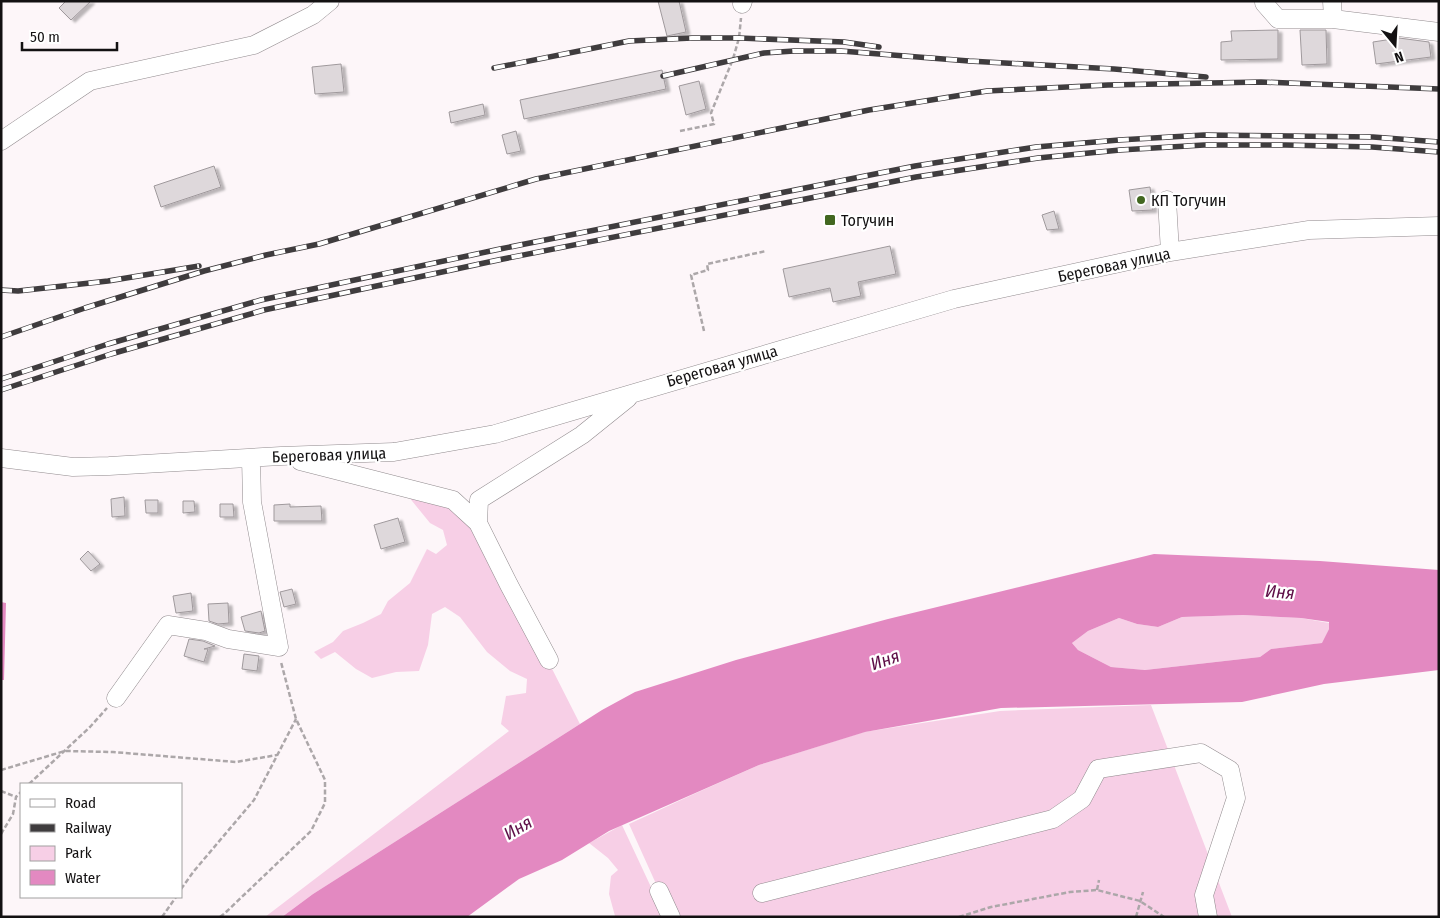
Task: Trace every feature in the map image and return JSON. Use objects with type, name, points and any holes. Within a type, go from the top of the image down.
[{"type":"street","points":[[1,141],[90,81],[254,45],[313,15],[330,1]]},
{"type":"street","points":[[1264,3],[1278,19],[1333,10],[1439,32]]},
{"type":"street","points":[[1167,200],[1170,252]]},
{"type":"street","name":"Береговая улица","points":[[1,458],[82,467],[394,452],[495,434],[954,299],[1170,252],[1309,230],[1439,226]]},
{"type":"street","points":[[478,523],[479,500],[582,435],[636,392]]},
{"type":"street","points":[[282,456],[453,500],[478,523],[549,660]]},
{"type":"street","points":[[116,698],[168,625],[206,632],[228,639],[279,647],[252,502],[251,458]]},
{"type":"street","points":[[762,893],[1053,819],[1082,799],[1098,769],[1201,754],[1230,770],[1236,798],[1204,895],[1208,917]]},
{"type":"street","points":[[659,891],[671,917]]},
{"type":"path","points":[[680,131],[714,124],[710,113],[733,59],[739,38],[743,3]]},
{"type":"path","points":[[704,331],[691,275],[708,270],[706,264],[766,251]]},
{"type":"path","points":[[220,917],[311,831],[325,803],[325,780],[296,719],[283,672],[279,647]]},
{"type":"path","points":[[30,783],[90,727],[116,698]]},
{"type":"path","points":[[182,888],[254,800],[296,719]]},
{"type":"path","points":[[1,770],[65,751],[113,752],[236,762],[277,755]]},
{"type":"path","points":[[1,791],[16,797]]},
{"type":"path","points":[[1,834],[13,814],[16,797],[20,793]]},
{"type":"path","points":[[1097,890],[1099,880]]},
{"type":"path","points":[[959,917],[991,907],[1070,892],[1097,890],[1140,901],[1164,917]]},
{"type":"path","points":[[1136,917],[1143,892]]},
{"type":"path","points":[[162,917],[175,898]]},
{"type":"green space","points":[[408,496],[453,500],[478,523],[580,724],[313,894],[282,917],[265,917],[509,731],[501,724],[506,696],[526,693],[527,679],[510,671],[487,652],[460,617],[445,607],[432,614],[428,645],[419,671],[396,672],[372,678],[356,669],[335,652],[321,659],[314,652],[333,642],[343,631],[381,614],[388,601],[410,583],[427,549],[436,554],[447,545],[443,530],[430,523]]},
{"type":"green space","points":[[1243,615],[1301,618],[1329,623],[1329,629],[1323,643],[1271,649],[1260,657],[1145,670],[1111,667],[1078,650],[1072,643],[1088,631],[1119,618],[1137,624],[1158,627],[1182,617]]},
{"type":"green space","points":[[1151,705],[1232,917],[671,917],[629,824],[759,765],[864,732],[1000,711]]},
{"type":"green space","points":[[622,825],[665,917],[615,916],[609,894],[611,876],[618,870],[608,858],[589,843]]},
{"type":"water","name":"Иня","points":[[1154,554],[1320,561],[1439,570],[1439,670],[1324,684],[1242,702],[1001,708],[865,732],[759,765],[609,831],[562,860],[519,879],[467,917],[282,917],[313,894],[602,710],[635,692],[736,660],[888,619]],"holes":[[[1243,615],[1301,618],[1329,622],[1329,629],[1322,643],[1271,649],[1260,657],[1145,670],[1111,667],[1078,650],[1072,643],[1088,631],[1119,618],[1137,624],[1158,627],[1182,617]]]},
{"type":"water","points":[[1,602],[6,603],[4,680],[1,680]]},
{"type":"building","points":[[66,1],[91,1],[71,20],[59,8]]},
{"type":"building","points":[[658,1],[679,1],[686,32],[667,36]]},
{"type":"building","points":[[1278,30],[1278,59],[1221,60],[1221,42],[1232,41],[1231,31]]},
{"type":"building","points":[[1300,30],[1326,30],[1327,64],[1302,65]]},
{"type":"building","points":[[1399,38],[1429,42],[1431,57],[1376,64],[1373,42]]},
{"type":"building","points":[[341,64],[344,92],[315,94],[312,67]]},
{"type":"building","points":[[662,70],[666,89],[524,119],[520,100]]},
{"type":"building","points":[[699,81],[706,109],[686,115],[679,86]]},
{"type":"building","points":[[483,104],[485,115],[451,123],[449,112]]},
{"type":"building","points":[[516,131],[521,151],[507,154],[502,135]]},
{"type":"building","points":[[214,166],[221,187],[161,207],[154,186]]},
{"type":"building","name":"КП Тогучин","points":[[1150,187],[1153,210],[1132,211],[1129,190]]},
{"type":"building","points":[[1054,211],[1059,229],[1047,230],[1042,215]]},
{"type":"building","points":[[890,246],[896,274],[858,282],[861,296],[833,302],[830,288],[789,297],[783,269]]},
{"type":"building","points":[[124,497],[125,516],[112,517],[111,499]]},
{"type":"building","points":[[145,500],[158,500],[158,513],[146,513]]},
{"type":"building","points":[[183,501],[194,501],[195,512],[183,513]]},
{"type":"building","points":[[220,504],[233,504],[234,517],[220,517]]},
{"type":"building","points":[[290,504],[290,507],[321,506],[322,521],[274,521],[274,505]]},
{"type":"building","points":[[398,518],[405,542],[381,549],[374,525]]},
{"type":"building","points":[[88,551],[100,564],[91,571],[80,559]]},
{"type":"building","points":[[292,589],[296,604],[284,607],[280,592]]},
{"type":"building","points":[[191,593],[193,611],[176,613],[173,596]]},
{"type":"building","points":[[228,603],[229,623],[218,624],[209,621],[208,604]]},
{"type":"building","points":[[261,611],[265,631],[259,633],[245,631],[241,617]]},
{"type":"building","points":[[189,639],[203,641],[215,646],[204,649],[208,649],[204,662],[184,656]]},
{"type":"building","points":[[244,654],[259,656],[257,671],[242,669]]},
{"type":"railway","points":[[494,68],[629,41],[739,38],[844,42],[879,47]]},
{"type":"railway","points":[[663,76],[764,53],[841,51],[1206,77]]},
{"type":"railway","points":[[1,337],[85,308],[204,271],[319,244],[536,179],[869,110],[987,91],[1108,85],[1261,82],[1439,89]]},
{"type":"railway","points":[[1,379],[108,344],[261,300],[500,249],[915,166],[1036,147],[1204,135],[1373,137],[1439,142]]},
{"type":"railway","points":[[1,390],[111,354],[264,310],[503,259],[916,177],[1038,158],[1120,150],[1204,145],[1372,147],[1439,152]]},
{"type":"railway","points":[[1,290],[18,291],[108,281],[199,266]]},
{"type":"place","name":"КП Тогучин","points":[[1141,200]]},
{"type":"place","name":"Тогучин","points":[[830,220]]}]
